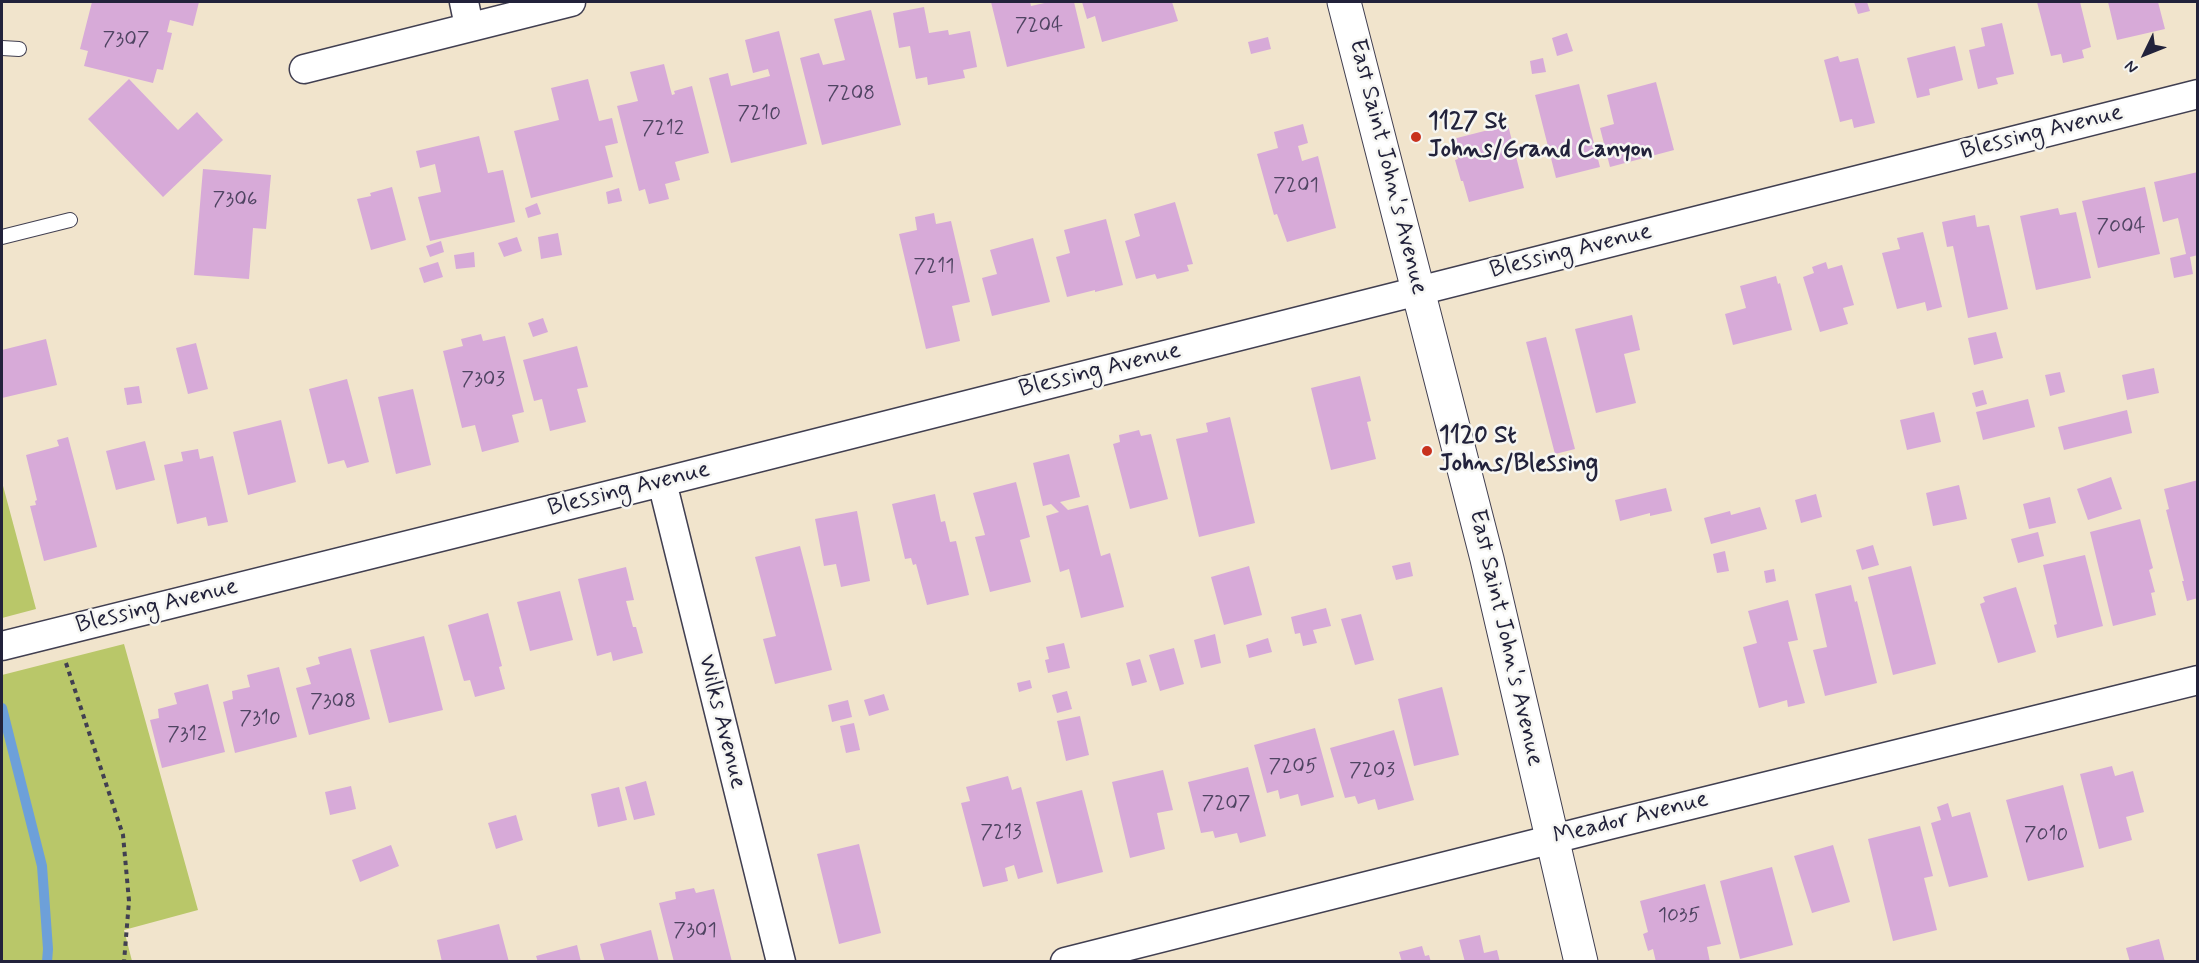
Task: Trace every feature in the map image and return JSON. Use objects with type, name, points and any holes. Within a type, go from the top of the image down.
[{"type":"street","points":[[304,69],[466,14],[571,2]]},
{"type":"street","name":"East Saint John's Avenue","points":[[1344,2],[1487,559],[1581,962]]},
{"type":"street","name":"Blessing Avenue","points":[[2,646],[662,482],[2198,94]]},
{"type":"street","name":"Wilks Avenue","points":[[662,482],[781,962]]},
{"type":"street","name":"Meador Avenue","points":[[1067,961],[2198,680]]},
{"type":"lane","points":[[2,48],[19,49]]},
{"type":"lane","points":[[2,237],[70,220]]},
{"type":"path","points":[[66,663],[123,835],[129,901],[123,962]]},
{"type":"green space","points":[[2,482],[36,609],[2,618]]},
{"type":"green space","points":[[124,644],[198,910],[124,930],[132,961],[2,961],[2,675]]},
{"type":"building","points":[[92,2],[199,2],[193,26],[170,20],[167,32],[172,33],[163,70],[157,69],[153,83],[84,66],[88,51],[80,49]]},
{"type":"building","points":[[991,2],[1030,2],[1031,6],[1049,2],[1074,2],[1085,48],[1007,67]]},
{"type":"building","points":[[1082,2],[1172,2],[1178,21],[1102,42],[1095,16],[1087,19]]},
{"type":"building","points":[[1854,2],[1867,2],[1870,11],[1858,14]]},
{"type":"building","points":[[2037,2],[2080,2],[2091,47],[2082,50],[2084,58],[2063,63],[2061,54],[2051,56]]},
{"type":"building","points":[[2108,2],[2158,2],[2165,29],[2117,40]]},
{"type":"building","points":[[924,7],[929,33],[948,30],[949,35],[970,31],[977,67],[963,70],[965,78],[928,85],[927,77],[916,79],[910,46],[899,48],[893,13]]},
{"type":"building","points":[[871,10],[901,125],[822,145],[800,58],[819,53],[823,65],[845,60],[834,19]]},
{"type":"building","points":[[2002,23],[2014,74],[1996,78],[1998,84],[1978,89],[1969,50],[1985,46],[1981,28]]},
{"type":"building","points":[[779,31],[807,144],[731,163],[709,78],[728,73],[731,86],[770,76],[768,69],[753,73],[745,40]]},
{"type":"building","points":[[1567,33],[1573,51],[1557,56],[1552,38]]},
{"type":"building","points":[[1268,37],[1271,49],[1251,54],[1248,42]]},
{"type":"building","points":[[1955,46],[1963,80],[1929,89],[1930,95],[1917,98],[1907,58]]},
{"type":"building","points":[[1838,56],[1840,62],[1858,58],[1875,123],[1854,128],[1852,119],[1840,122],[1824,60]]},
{"type":"building","points":[[1543,58],[1546,72],[1532,74],[1530,61]]},
{"type":"building","points":[[664,64],[672,95],[675,94],[674,91],[692,86],[709,153],[675,162],[680,180],[665,184],[669,199],[649,204],[645,189],[639,191],[617,106],[638,101],[630,72]]},
{"type":"building","points":[[129,79],[178,130],[197,112],[223,140],[163,197],[88,119]]},
{"type":"building","points":[[588,79],[599,121],[612,118],[618,143],[605,146],[613,177],[531,198],[514,131],[559,120],[551,88]]},
{"type":"building","points":[[1656,82],[1674,150],[1610,167],[1600,128],[1614,124],[1607,95]]},
{"type":"building","points":[[1579,84],[1600,167],[1556,178],[1535,95]]},
{"type":"building","points":[[1303,124],[1308,143],[1298,146],[1302,161],[1318,156],[1336,228],[1287,242],[1277,214],[1274,215],[1257,154],[1278,148],[1274,132]]},
{"type":"building","points":[[1508,125],[1524,188],[1469,202],[1455,160],[1458,159],[1453,139]]},
{"type":"building","points":[[479,136],[488,173],[503,170],[515,222],[430,241],[418,197],[441,192],[435,164],[420,168],[416,151]]},
{"type":"building","points":[[203,169],[271,175],[266,229],[253,228],[249,279],[194,275]]},
{"type":"building","points":[[2198,172],[2198,255],[2190,257],[2193,274],[2174,278],[2170,258],[2186,254],[2178,218],[2163,222],[2154,182]]},
{"type":"building","points":[[392,187],[406,240],[371,250],[357,199]]},
{"type":"building","points":[[2145,187],[2160,254],[2098,268],[2082,201]]},
{"type":"building","points":[[619,188],[622,201],[608,204],[606,192]]},
{"type":"building","points":[[1175,202],[1193,264],[1187,265],[1189,271],[1157,279],[1155,274],[1136,279],[1125,241],[1140,236],[1134,214]]},
{"type":"building","points":[[537,203],[541,214],[528,218],[525,208]]},
{"type":"building","points":[[2058,208],[2060,215],[2076,212],[2091,278],[2036,290],[2020,216]]},
{"type":"building","points":[[934,213],[936,224],[951,221],[970,302],[952,306],[960,341],[926,349],[899,234],[917,230],[915,217]]},
{"type":"building","points":[[1975,215],[1977,227],[1989,225],[2008,309],[1968,318],[1953,246],[1947,247],[1942,222]]},
{"type":"building","points":[[1106,219],[1123,285],[1067,297],[1056,257],[1070,253],[1064,230]]},
{"type":"building","points":[[1923,232],[1942,307],[1927,311],[1925,302],[1897,309],[1882,253],[1900,249],[1897,238]]},
{"type":"building","points":[[558,233],[562,255],[541,259],[538,237]]},
{"type":"building","points":[[517,237],[522,251],[504,257],[498,243]]},
{"type":"building","points":[[1033,238],[1050,302],[992,316],[982,278],[997,274],[990,250]]},
{"type":"building","points":[[441,241],[444,252],[430,257],[426,246]]},
{"type":"building","points":[[474,252],[475,267],[456,269],[454,255]]},
{"type":"building","points":[[438,262],[443,277],[424,283],[419,268]]},
{"type":"building","points":[[1826,262],[1828,269],[1842,265],[1854,305],[1843,308],[1848,324],[1820,332],[1803,277],[1814,273],[1812,267]]},
{"type":"building","points":[[1776,276],[1778,284],[1780,283],[1792,330],[1733,345],[1725,314],[1746,308],[1740,286]]},
{"type":"building","points":[[1632,315],[1640,350],[1624,354],[1636,403],[1596,413],[1575,329]]},
{"type":"building","points":[[543,318],[548,332],[533,337],[528,323]]},
{"type":"building","points":[[1996,332],[2003,358],[1974,365],[1968,338]]},
{"type":"building","points":[[481,334],[483,341],[505,336],[524,412],[512,415],[519,442],[482,452],[475,425],[462,428],[443,351],[463,346],[461,339]]},
{"type":"building","points":[[1546,337],[1575,449],[1555,454],[1526,342]]},
{"type":"building","points":[[46,339],[57,385],[2,398],[2,350]]},
{"type":"building","points":[[196,343],[208,389],[188,394],[176,348]]},
{"type":"building","points":[[577,346],[588,387],[577,389],[586,422],[550,431],[542,399],[534,401],[523,360]]},
{"type":"building","points":[[2154,368],[2159,393],[2127,400],[2122,375]]},
{"type":"building","points":[[2060,372],[2065,392],[2050,396],[2045,375]]},
{"type":"building","points":[[1360,376],[1371,421],[1367,422],[1376,459],[1331,470],[1311,388]]},
{"type":"building","points":[[347,379],[369,462],[347,468],[344,460],[328,464],[309,389]]},
{"type":"building","points":[[139,386],[142,403],[127,405],[124,388]]},
{"type":"building","points":[[413,389],[431,465],[396,474],[378,397]]},
{"type":"building","points":[[1983,390],[1987,404],[1976,407],[1972,393]]},
{"type":"building","points":[[2028,399],[2035,427],[1983,440],[1976,412]]},
{"type":"building","points":[[2127,410],[2132,433],[2064,450],[2058,427]]},
{"type":"building","points":[[1934,412],[1941,442],[1907,450],[1900,420]]},
{"type":"building","points":[[1230,417],[1255,523],[1199,537],[1176,439],[1208,432],[1206,423]]},
{"type":"building","points":[[281,420],[296,482],[248,495],[233,432]]},
{"type":"building","points":[[1139,430],[1141,436],[1151,434],[1168,499],[1130,509],[1113,444],[1120,442],[1119,435]]},
{"type":"building","points":[[68,437],[97,547],[44,561],[30,506],[36,505],[37,500],[26,455],[59,446],[57,440]]},
{"type":"building","points":[[145,441],[155,480],[116,490],[106,451]]},
{"type":"building","points":[[198,449],[200,459],[213,456],[228,522],[208,526],[206,517],[177,524],[164,465],[183,461],[181,452]]},
{"type":"building","points":[[1069,454],[1080,497],[1060,502],[1068,510],[1088,505],[1101,556],[1110,553],[1124,607],[1081,618],[1069,569],[1060,572],[1046,516],[1059,512],[1051,504],[1043,506],[1033,463]]},
{"type":"building","points":[[2111,477],[2122,509],[2088,520],[2077,489]]},
{"type":"building","points":[[2198,480],[2198,598],[2187,601],[2166,510],[2169,509],[2164,489]]},
{"type":"building","points":[[1016,482],[1030,537],[1020,540],[1031,582],[990,592],[975,537],[985,535],[973,493]]},
{"type":"building","points":[[1959,485],[1967,519],[1933,526],[1926,493]]},
{"type":"building","points":[[1666,488],[1672,511],[1650,516],[1650,513],[1620,521],[1615,500]]},
{"type":"building","points":[[935,494],[941,522],[945,521],[950,542],[956,541],[969,595],[927,605],[916,564],[913,565],[911,558],[905,559],[892,504]]},
{"type":"building","points":[[1816,494],[1822,517],[1801,523],[1795,500]]},
{"type":"building","points":[[2050,497],[2056,523],[2029,529],[2023,504]]},
{"type":"building","points":[[1760,507],[1767,529],[1711,544],[1704,518],[1730,511],[1731,515]]},
{"type":"building","points":[[857,511],[870,581],[841,587],[836,564],[824,566],[815,519]]},
{"type":"building","points":[[2140,519],[2153,568],[2149,570],[2155,592],[2151,593],[2156,615],[2113,626],[2090,532]]},
{"type":"building","points":[[2038,532],[2044,556],[2018,563],[2011,539]]},
{"type":"building","points":[[1873,545],[1879,565],[1862,570],[1856,550]]},
{"type":"building","points":[[800,546],[832,670],[775,684],[763,639],[776,636],[755,557]]},
{"type":"building","points":[[1725,551],[1729,571],[1717,573],[1713,554]]},
{"type":"building","points":[[2085,555],[2103,626],[2057,638],[2054,625],[2057,624],[2043,565]]},
{"type":"building","points":[[1410,562],[1413,576],[1396,580],[1392,566]]},
{"type":"building","points":[[1249,566],[1262,615],[1224,625],[1211,577]]},
{"type":"building","points":[[1911,566],[1936,664],[1893,675],[1868,577]]},
{"type":"building","points":[[626,567],[634,600],[626,601],[643,653],[613,661],[611,652],[597,656],[578,579]]},
{"type":"building","points":[[1774,569],[1776,581],[1766,583],[1764,571]]},
{"type":"building","points":[[1851,585],[1877,683],[1825,696],[1813,650],[1827,647],[1815,594]]},
{"type":"building","points":[[2016,587],[2036,652],[1998,663],[1980,604],[1985,602],[1983,597]]},
{"type":"building","points":[[560,591],[573,640],[530,651],[517,602]]},
{"type":"building","points":[[1788,600],[1798,640],[1788,642],[1805,703],[1788,707],[1787,700],[1759,708],[1743,647],[1757,643],[1748,611]]},
{"type":"building","points":[[1326,608],[1331,626],[1313,630],[1317,643],[1303,646],[1300,633],[1295,634],[1291,617]]},
{"type":"building","points":[[488,613],[502,666],[499,667],[505,689],[475,697],[470,680],[464,681],[448,625]]},
{"type":"building","points":[[1361,614],[1374,660],[1355,665],[1341,619]]},
{"type":"building","points":[[1215,634],[1221,663],[1201,668],[1194,640]]},
{"type":"building","points":[[424,636],[443,710],[389,723],[370,650]]},
{"type":"building","points":[[1268,638],[1272,652],[1249,658],[1246,645]]},
{"type":"building","points":[[1064,643],[1070,668],[1048,673],[1045,660],[1049,659],[1046,647]]},
{"type":"building","points":[[351,648],[370,719],[309,735],[296,688],[311,684],[306,668],[320,664],[318,657]]},
{"type":"building","points":[[1174,648],[1184,684],[1160,691],[1149,655]]},
{"type":"building","points":[[1140,659],[1147,682],[1132,686],[1126,663]]},
{"type":"building","points":[[279,667],[297,737],[235,753],[223,702],[233,699],[232,691],[250,687],[247,675]]},
{"type":"building","points":[[1030,680],[1032,688],[1019,692],[1017,683]]},
{"type":"building","points":[[208,684],[225,752],[162,768],[150,720],[159,718],[158,709],[177,704],[174,693]]},
{"type":"building","points":[[1442,687],[1459,755],[1414,766],[1398,699]]},
{"type":"building","points":[[1067,691],[1072,709],[1057,713],[1052,695]]},
{"type":"building","points":[[884,694],[889,710],[869,716],[864,700]]},
{"type":"building","points":[[848,700],[852,717],[832,722],[828,705]]},
{"type":"building","points":[[1080,716],[1089,755],[1066,761],[1057,721]]},
{"type":"building","points":[[854,723],[860,750],[846,753],[840,726]]},
{"type":"building","points":[[1315,728],[1334,797],[1301,806],[1298,794],[1280,799],[1278,790],[1267,793],[1254,745]]},
{"type":"building","points":[[1394,730],[1414,800],[1378,810],[1375,799],[1358,804],[1355,796],[1345,798],[1330,748]]},
{"type":"building","points":[[2112,766],[2115,776],[2133,771],[2144,812],[2126,817],[2132,840],[2099,849],[2080,774]]},
{"type":"building","points":[[1248,767],[1266,836],[1240,843],[1237,833],[1215,838],[1213,831],[1201,833],[1188,782]]},
{"type":"building","points":[[1163,770],[1173,810],[1157,813],[1165,849],[1130,858],[1112,782]]},
{"type":"building","points":[[1008,776],[1012,790],[1021,787],[1043,872],[1018,879],[1014,865],[1005,868],[1008,881],[983,887],[961,803],[970,801],[966,787]]},
{"type":"building","points":[[646,781],[655,815],[634,820],[625,787]]},
{"type":"building","points":[[2063,785],[2084,867],[2028,881],[2006,800]]},
{"type":"building","points":[[351,786],[356,809],[330,815],[325,792]]},
{"type":"building","points":[[619,787],[627,820],[598,827],[591,794]]},
{"type":"building","points":[[1082,790],[1103,872],[1057,884],[1036,802]]},
{"type":"building","points":[[1948,803],[1952,817],[1970,812],[1988,877],[1949,887],[1931,823],[1941,820],[1937,807]]},
{"type":"building","points":[[516,815],[523,840],[496,849],[488,823]]},
{"type":"building","points":[[1920,826],[1933,876],[1924,878],[1937,930],[1893,941],[1868,839]]},
{"type":"building","points":[[859,844],[881,933],[839,944],[817,854]]},
{"type":"building","points":[[391,845],[399,866],[360,882],[352,860]]},
{"type":"building","points":[[1833,845],[1850,902],[1812,913],[1794,856]]},
{"type":"building","points":[[1772,867],[1793,945],[1740,959],[1720,881]]},
{"type":"building","points":[[1705,884],[1721,944],[1707,947],[1710,962],[1656,962],[1653,949],[1648,951],[1643,934],[1648,932],[1640,901]]},
{"type":"building","points":[[694,888],[696,893],[714,889],[732,962],[674,962],[659,903],[676,899],[675,892]]},
{"type":"building","points":[[499,924],[509,962],[442,962],[437,940]]},
{"type":"building","points":[[651,930],[659,962],[605,962],[600,944]]},
{"type":"building","points":[[1480,935],[1484,953],[1497,950],[1500,962],[1465,962],[1459,940]]},
{"type":"building","points":[[2159,939],[2165,962],[2130,962],[2126,948]]},
{"type":"building","points":[[577,945],[581,962],[538,962],[536,956]]},
{"type":"building","points":[[1422,946],[1425,956],[1429,955],[1431,962],[1402,962],[1399,952]]},
{"type":"waterway","points":[[2,708],[42,866],[47,962]]},
{"type":"place","name":"1127 St Johns/Grand Canyon","points":[[1416,137]]},
{"type":"place","name":"1120 St Johns/Blessing","points":[[1427,451]]}]
